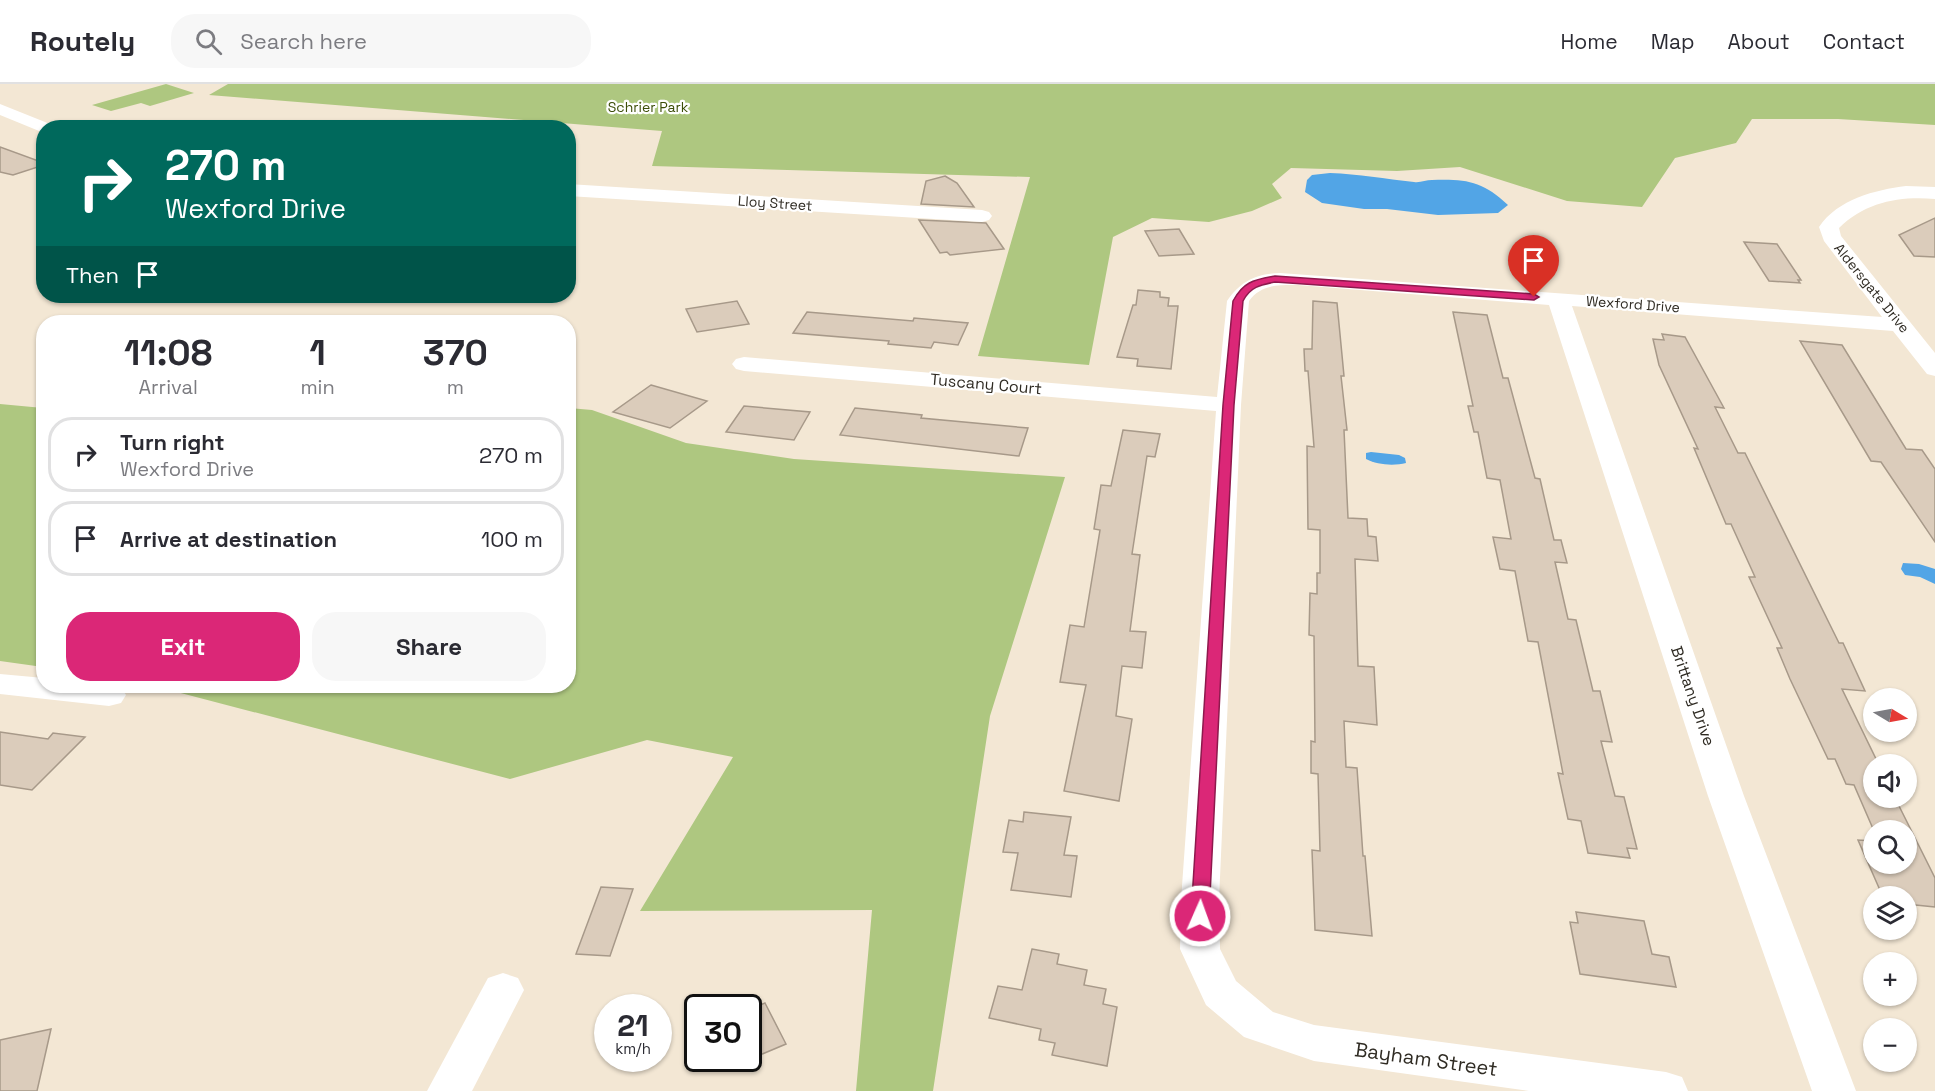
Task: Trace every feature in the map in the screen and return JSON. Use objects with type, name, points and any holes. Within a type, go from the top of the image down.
[{"type":"street","points":[[0,109],[36,125]]},
{"type":"street","name":"Lloy Street","points":[[576,191],[982,216]]},
{"type":"street","name":"Aldersgate Drive","points":[[1927,192],[1893,192],[1873,198],[1835,220],[1829,226],[1831,237],[1935,369]]},
{"type":"street","name":"Wexford Drive","points":[[1257,282],[1298,279],[1902,325]]},
{"type":"street","name":"Bayham Street","points":[[1257,282],[1244,290],[1238,301],[1229,405],[1200,900],[1200,949],[1221,993],[1259,1025],[1314,1043],[1666,1091]]},
{"type":"street","name":"Brittany Drive","points":[[1558,299],[1709,745],[1793,983],[1834,1091]]},
{"type":"street","name":"Tuscany Court","points":[[744,364],[1229,405]]},
{"type":"street","points":[[0,684],[36,688]]},
{"type":"street","points":[[89,693],[109,695]]},
{"type":"street","points":[[448,1091],[503,990]]},
{"type":"green space","points":[[166,84],[194,93],[150,106],[141,103],[111,111],[92,105]]},
{"type":"green space","name":"Schrier Park","points":[[228,84],[1935,84],[1935,125],[1838,119],[1752,119],[1736,143],[1675,158],[1642,207],[1567,201],[1460,167],[1397,171],[1291,168],[1272,184],[1282,198],[1252,211],[1209,222],[1152,218],[1113,237],[1089,365],[978,356],[1030,177],[652,166],[662,131],[576,124],[576,120],[524,120],[209,95]]},
{"type":"green space","points":[[0,404],[36,407],[36,666],[0,661]]},
{"type":"green space","points":[[576,409],[592,410],[686,443],[794,459],[1065,477],[990,716],[933,1091],[856,1091],[872,910],[640,911],[733,757],[647,740],[510,779],[181,693],[576,693]]},
{"type":"water","points":[[1330,173],[1416,182],[1465,181],[1482,186],[1508,205],[1498,213],[1438,215],[1322,203],[1305,192],[1307,180],[1312,175]]},
{"type":"water","points":[[1366,453],[1399,455],[1405,458],[1406,463],[1391,465],[1375,463],[1366,459]]},
{"type":"water","points":[[1903,563],[1919,564],[1935,569],[1935,584],[1920,577],[1905,575],[1901,569]]},
{"type":"building","points":[[0,147],[36,160],[36,168],[13,175],[0,172]]},
{"type":"building","points":[[945,176],[957,183],[974,207],[921,204],[926,181]]},
{"type":"building","points":[[1935,218],[1935,257],[1914,256],[1899,235]]},
{"type":"building","points":[[919,220],[986,223],[1004,249],[950,255],[947,252],[940,253]]},
{"type":"building","points":[[1179,229],[1194,254],[1159,256],[1145,231]]},
{"type":"building","points":[[1744,242],[1777,244],[1801,280],[1798,280],[1800,283],[1769,281]]},
{"type":"building","points":[[1138,290],[1160,292],[1160,297],[1169,298],[1168,306],[1178,306],[1171,369],[1137,366],[1138,359],[1117,357],[1133,305],[1136,305]]},
{"type":"building","points":[[737,301],[749,324],[697,332],[686,309]]},
{"type":"building","points":[[1313,301],[1337,303],[1347,430],[1344,430],[1348,518],[1367,519],[1368,536],[1376,537],[1378,561],[1355,559],[1358,666],[1374,667],[1377,725],[1344,721],[1346,767],[1357,768],[1363,856],[1365,856],[1372,936],[1315,930],[1312,850],[1320,851],[1318,774],[1311,773],[1311,741],[1315,742],[1314,636],[1309,635],[1310,593],[1317,594],[1317,573],[1320,573],[1320,530],[1308,529],[1307,446],[1314,447],[1304,349],[1312,349]]},
{"type":"building","points":[[807,312],[968,323],[958,345],[934,342],[931,348],[888,344],[889,341],[793,333]]},
{"type":"building","points":[[1453,312],[1487,315],[1503,378],[1508,378],[1535,478],[1540,479],[1554,540],[1561,540],[1567,563],[1555,562],[1568,619],[1576,620],[1593,691],[1600,691],[1612,742],[1601,741],[1615,796],[1624,797],[1637,849],[1627,848],[1630,858],[1588,853],[1581,821],[1568,819],[1558,773],[1563,774],[1538,642],[1528,641],[1515,571],[1500,569],[1493,537],[1511,539],[1500,480],[1487,478],[1478,432],[1474,432],[1468,406],[1473,406]]},
{"type":"building","points":[[1662,334],[1685,337],[1724,408],[1715,407],[1738,453],[1745,453],[1839,643],[1843,643],[1864,688],[1863,691],[1842,689],[1863,732],[1863,742],[1868,742],[1874,754],[1863,754],[1863,806],[1854,785],[1846,784],[1835,759],[1828,759],[1790,679],[1777,648],[1782,648],[1749,577],[1755,577],[1731,524],[1726,524],[1694,448],[1698,449],[1659,365],[1653,339],[1664,340]]},
{"type":"building","points":[[1800,341],[1842,345],[1906,449],[1922,450],[1935,469],[1935,542],[1881,462],[1871,461]]},
{"type":"building","points":[[651,385],[707,401],[670,428],[613,412]]},
{"type":"building","points":[[744,406],[810,412],[794,440],[726,432]]},
{"type":"building","points":[[855,408],[922,415],[921,418],[1028,428],[1019,456],[840,435]]},
{"type":"building","points":[[1123,430],[1160,434],[1155,457],[1147,456],[1132,554],[1140,555],[1130,631],[1146,632],[1142,668],[1122,666],[1116,716],[1132,719],[1119,801],[1064,791],[1086,685],[1060,682],[1070,625],[1084,627],[1100,530],[1094,529],[1101,485],[1111,486]]},
{"type":"building","points":[[0,732],[48,739],[53,733],[85,737],[32,790],[0,785]]},
{"type":"building","points":[[1864,808],[1900,808],[1906,820],[1869,820]]},
{"type":"building","points":[[1024,812],[1071,817],[1064,855],[1077,856],[1071,897],[1011,890],[1018,853],[1003,852],[1009,820],[1023,822]]},
{"type":"building","points":[[1858,840],[1863,840],[1863,851]]},
{"type":"building","points":[[1917,842],[1935,878],[1935,907],[1917,905],[1917,886],[1878,886],[1873,874],[1917,874]]},
{"type":"building","points":[[601,887],[633,889],[610,956],[576,954]]},
{"type":"building","points":[[1576,912],[1644,921],[1652,954],[1669,957],[1676,987],[1580,974],[1570,922],[1578,923]]},
{"type":"building","points":[[1032,949],[1059,954],[1057,964],[1087,970],[1084,985],[1106,989],[1103,1004],[1117,1007],[1107,1066],[1052,1055],[1055,1043],[1039,1040],[1041,1029],[989,1018],[998,986],[1022,990]]},
{"type":"building","points":[[765,1003],[786,1044],[762,1054],[762,1004]]},
{"type":"building","points":[[51,1029],[37,1091],[0,1091],[0,1040]]},
{"type":"route","points":[[1200,916],[1229,405],[1238,301],[1244,290],[1257,282],[1275,279],[1534,297]]}]
